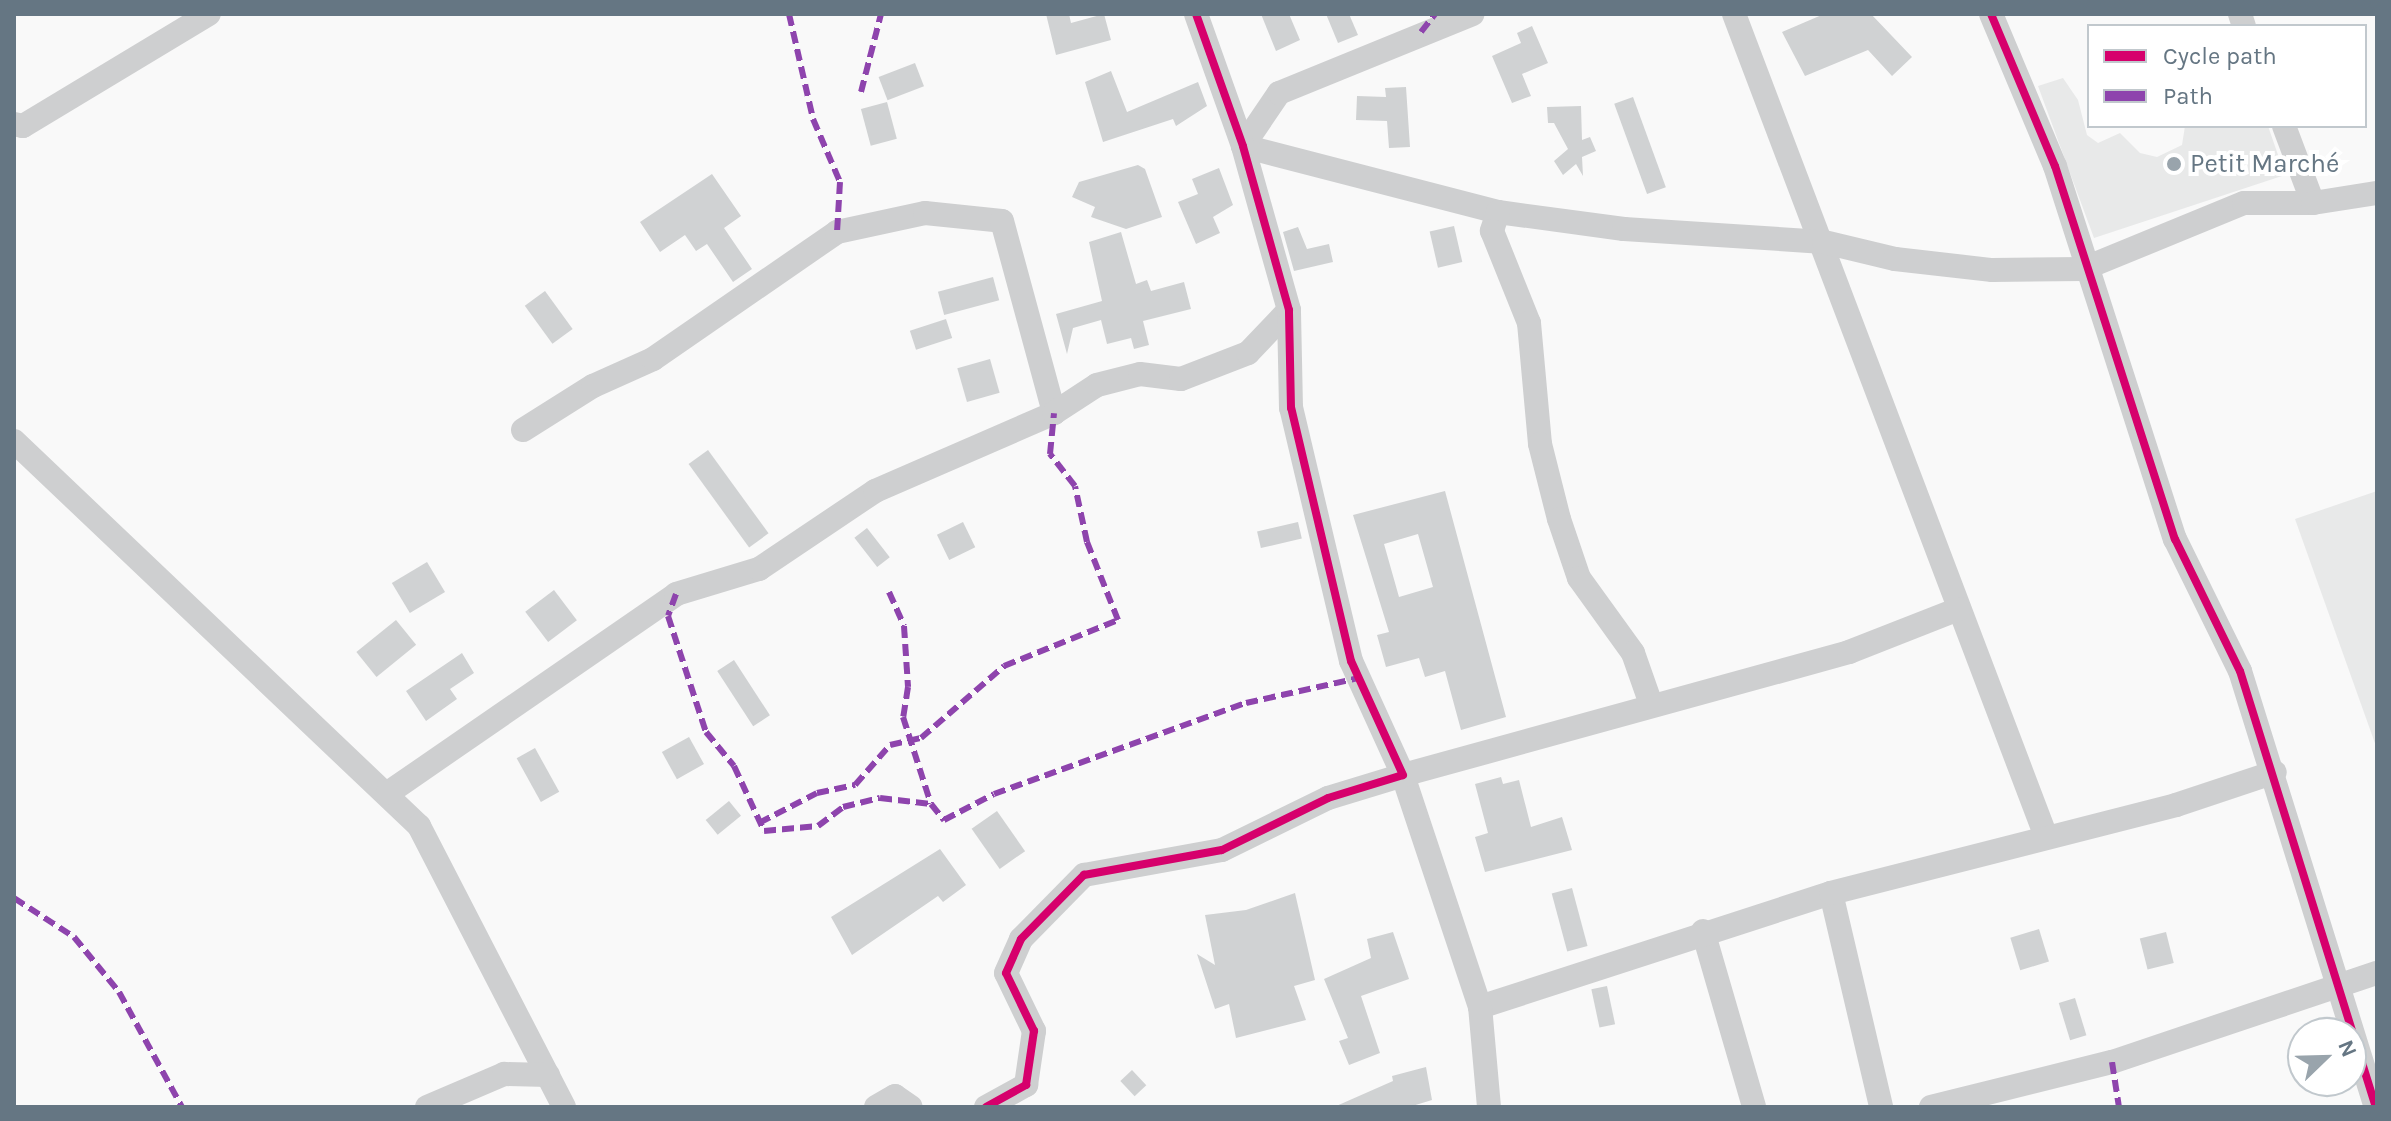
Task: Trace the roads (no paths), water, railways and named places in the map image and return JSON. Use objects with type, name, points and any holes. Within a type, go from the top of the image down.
[{"type":"street","points":[[14,124],[23,126],[209,14]]},
{"type":"street","points":[[1196,14],[1243,146],[1289,310],[1291,408],[1351,661],[1403,775],[1480,1007],[1480,1064],[1489,1107]]},
{"type":"street","points":[[1243,146],[1279,93],[1473,14]]},
{"type":"street","points":[[1734,14],[1824,242],[2045,834]]},
{"type":"street","points":[[1991,14],[2055,166],[2175,539],[2240,671],[2275,772],[2376,1107]]},
{"type":"street","points":[[2285,128],[2313,203]]},
{"type":"street","points":[[1243,146],[1498,212],[1624,229],[1824,242],[1895,259],[1992,270],[2088,267],[2244,203],[2313,203],[2377,193]]},
{"type":"street","points":[[1498,212],[1492,231],[1529,323],[1540,444],[1559,519],[1579,578],[1633,653],[1651,704]]},
{"type":"street","points":[[523,430],[593,386],[653,359],[837,232],[925,213],[1002,221],[1054,413]]},
{"type":"street","points":[[388,793],[676,594],[759,569],[875,491],[1054,413],[1097,385],[1140,374],[1181,379],[1248,353],[1289,310]]},
{"type":"street","points":[[14,441],[388,793],[419,826],[564,1107]]},
{"type":"street","points":[[986,1107],[1026,1085],[1034,1031],[1006,973],[1021,939],[1084,875],[1222,850],[1328,798],[1651,704],[1849,652],[1959,609]]},
{"type":"street","points":[[1480,1007],[1703,931],[1831,893],[2045,834],[2176,805],[2275,772]]},
{"type":"street","points":[[1831,893],[1881,1107]]},
{"type":"street","points":[[1703,931],[1754,1107]]},
{"type":"street","points":[[1931,1107],[2112,1062],[2341,989],[2377,973]]},
{"type":"street","points":[[427,1107],[504,1074],[548,1075]]},
{"type":"street","points":[[876,1107],[895,1096],[911,1107]]},
{"type":"place","name":"Petit Marché","points":[[2174,164]]}]
